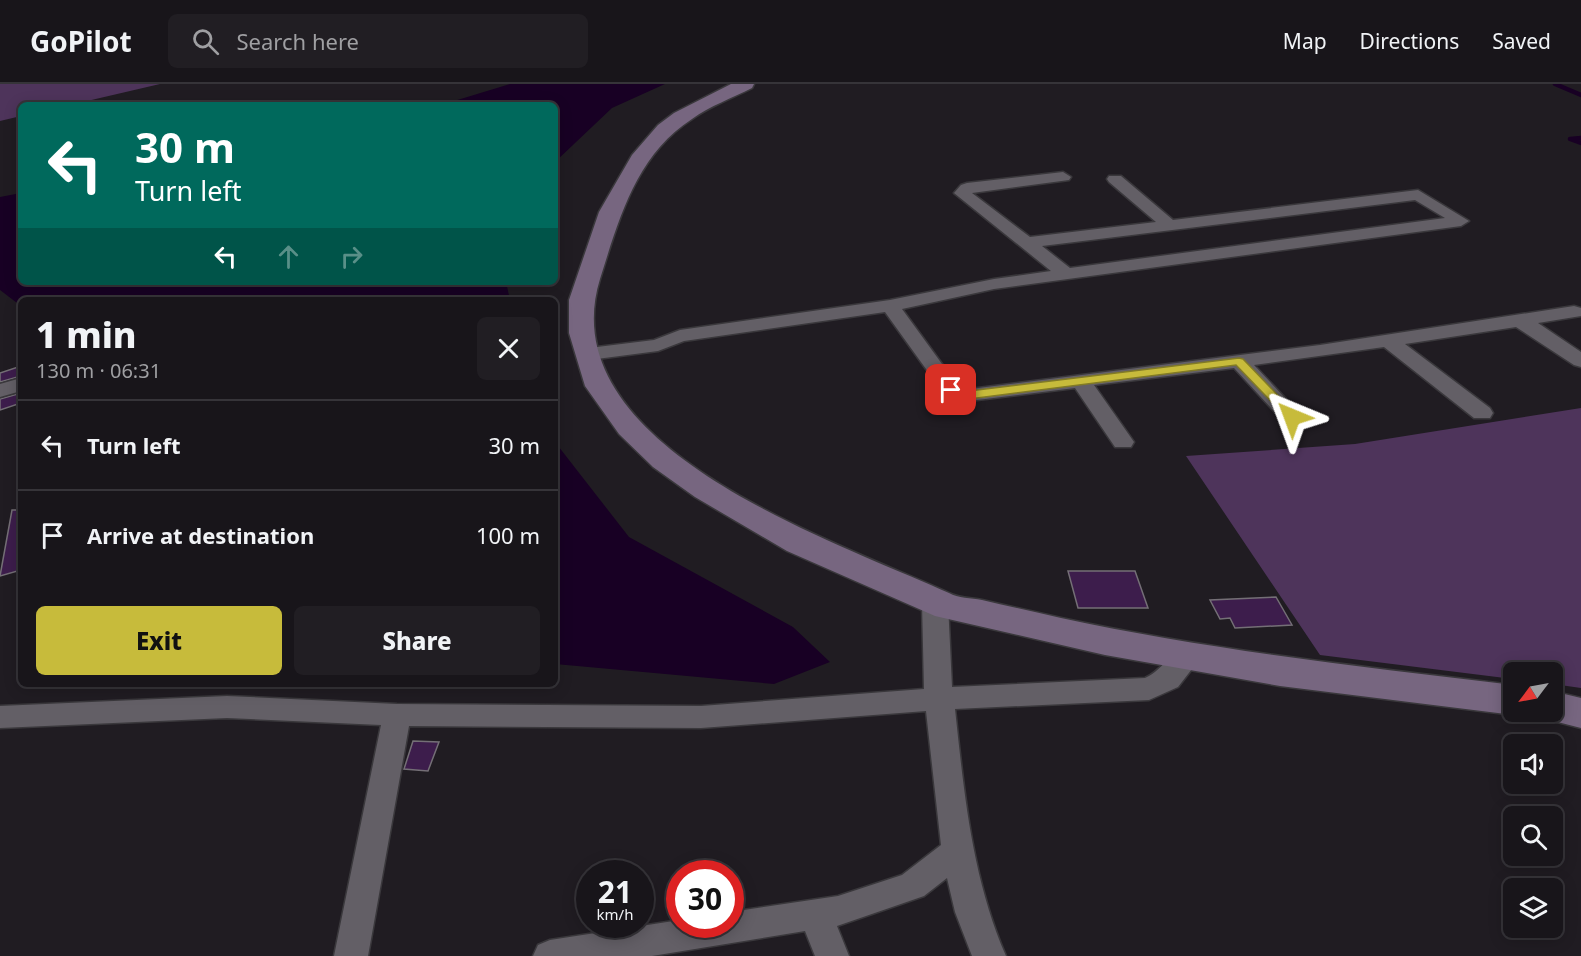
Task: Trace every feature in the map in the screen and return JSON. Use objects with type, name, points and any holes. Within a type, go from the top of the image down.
[{"type":"street","points":[[745,84],[681,117],[655,139],[633,166],[603,232],[580,314],[589,354],[602,392],[631,431],[687,477],[731,506],[810,549],[888,583],[933,599],[935,603],[934,660],[957,851],[965,892],[989,956]]},
{"type":"street","points":[[1063,177],[963,190],[962,193],[1066,274]]},
{"type":"street","points":[[1115,178],[1169,225]]},
{"type":"street","points":[[589,354],[658,345],[683,350],[894,312],[994,284],[1456,222],[1461,219],[1418,195],[1027,243]]},
{"type":"street","points":[[894,312],[951,390],[969,395],[1389,341],[1574,312]]},
{"type":"street","points":[[1521,321],[1581,361]]},
{"type":"street","points":[[1389,341],[1482,413]]},
{"type":"street","points":[[1239,361],[1292,417]]},
{"type":"street","points":[[1081,381],[1123,442]]},
{"type":"street","points":[[0,391],[18,385]]},
{"type":"street","points":[[935,603],[1188,656],[1280,672],[1503,699]]},
{"type":"street","points":[[0,717],[227,707],[397,715],[701,717],[939,699],[1149,689],[1168,680],[1188,656]]},
{"type":"street","points":[[1563,709],[1581,713]]},
{"type":"street","points":[[351,956],[397,715]]},
{"type":"street","points":[[550,956],[838,911],[912,886],[957,851]]},
{"type":"street","points":[[816,915],[832,956]]},
{"type":"shaded area","points":[[0,84],[160,84],[83,102],[18,102],[18,117],[0,121]]},
{"type":"shaded area","points":[[510,84],[665,84],[612,108],[558,159],[558,102],[451,102]]},
{"type":"shaded area","points":[[18,194],[18,285],[507,285],[509,297],[18,297],[18,304],[0,290],[0,197]]},
{"type":"shaded area","points":[[1581,408],[1581,688],[1563,685],[1563,662],[1503,662],[1503,678],[1320,655],[1186,456],[1355,444]]},
{"type":"shaded area","points":[[558,446],[629,537],[793,627],[830,662],[774,684],[558,664]]},
{"type":"building","points":[[18,367],[18,377],[0,382],[0,373]]},
{"type":"building","points":[[18,394],[18,404],[0,410],[0,399]]},
{"type":"building","points":[[12,510],[18,510],[18,571],[0,576]]},
{"type":"building","points":[[1068,571],[1135,571],[1148,608],[1078,608]]},
{"type":"building","points":[[1276,597],[1292,625],[1235,628],[1230,618],[1220,619],[1210,600]]},
{"type":"building","points":[[413,741],[439,742],[428,771],[404,769]]},
{"type":"waterway","points":[[1555,84],[1581,95]]},
{"type":"waterway","points":[[1581,138],[1570,139],[1581,143]]},
{"type":"route","points":[[951,390],[969,395],[1239,361],[1292,417]]}]
